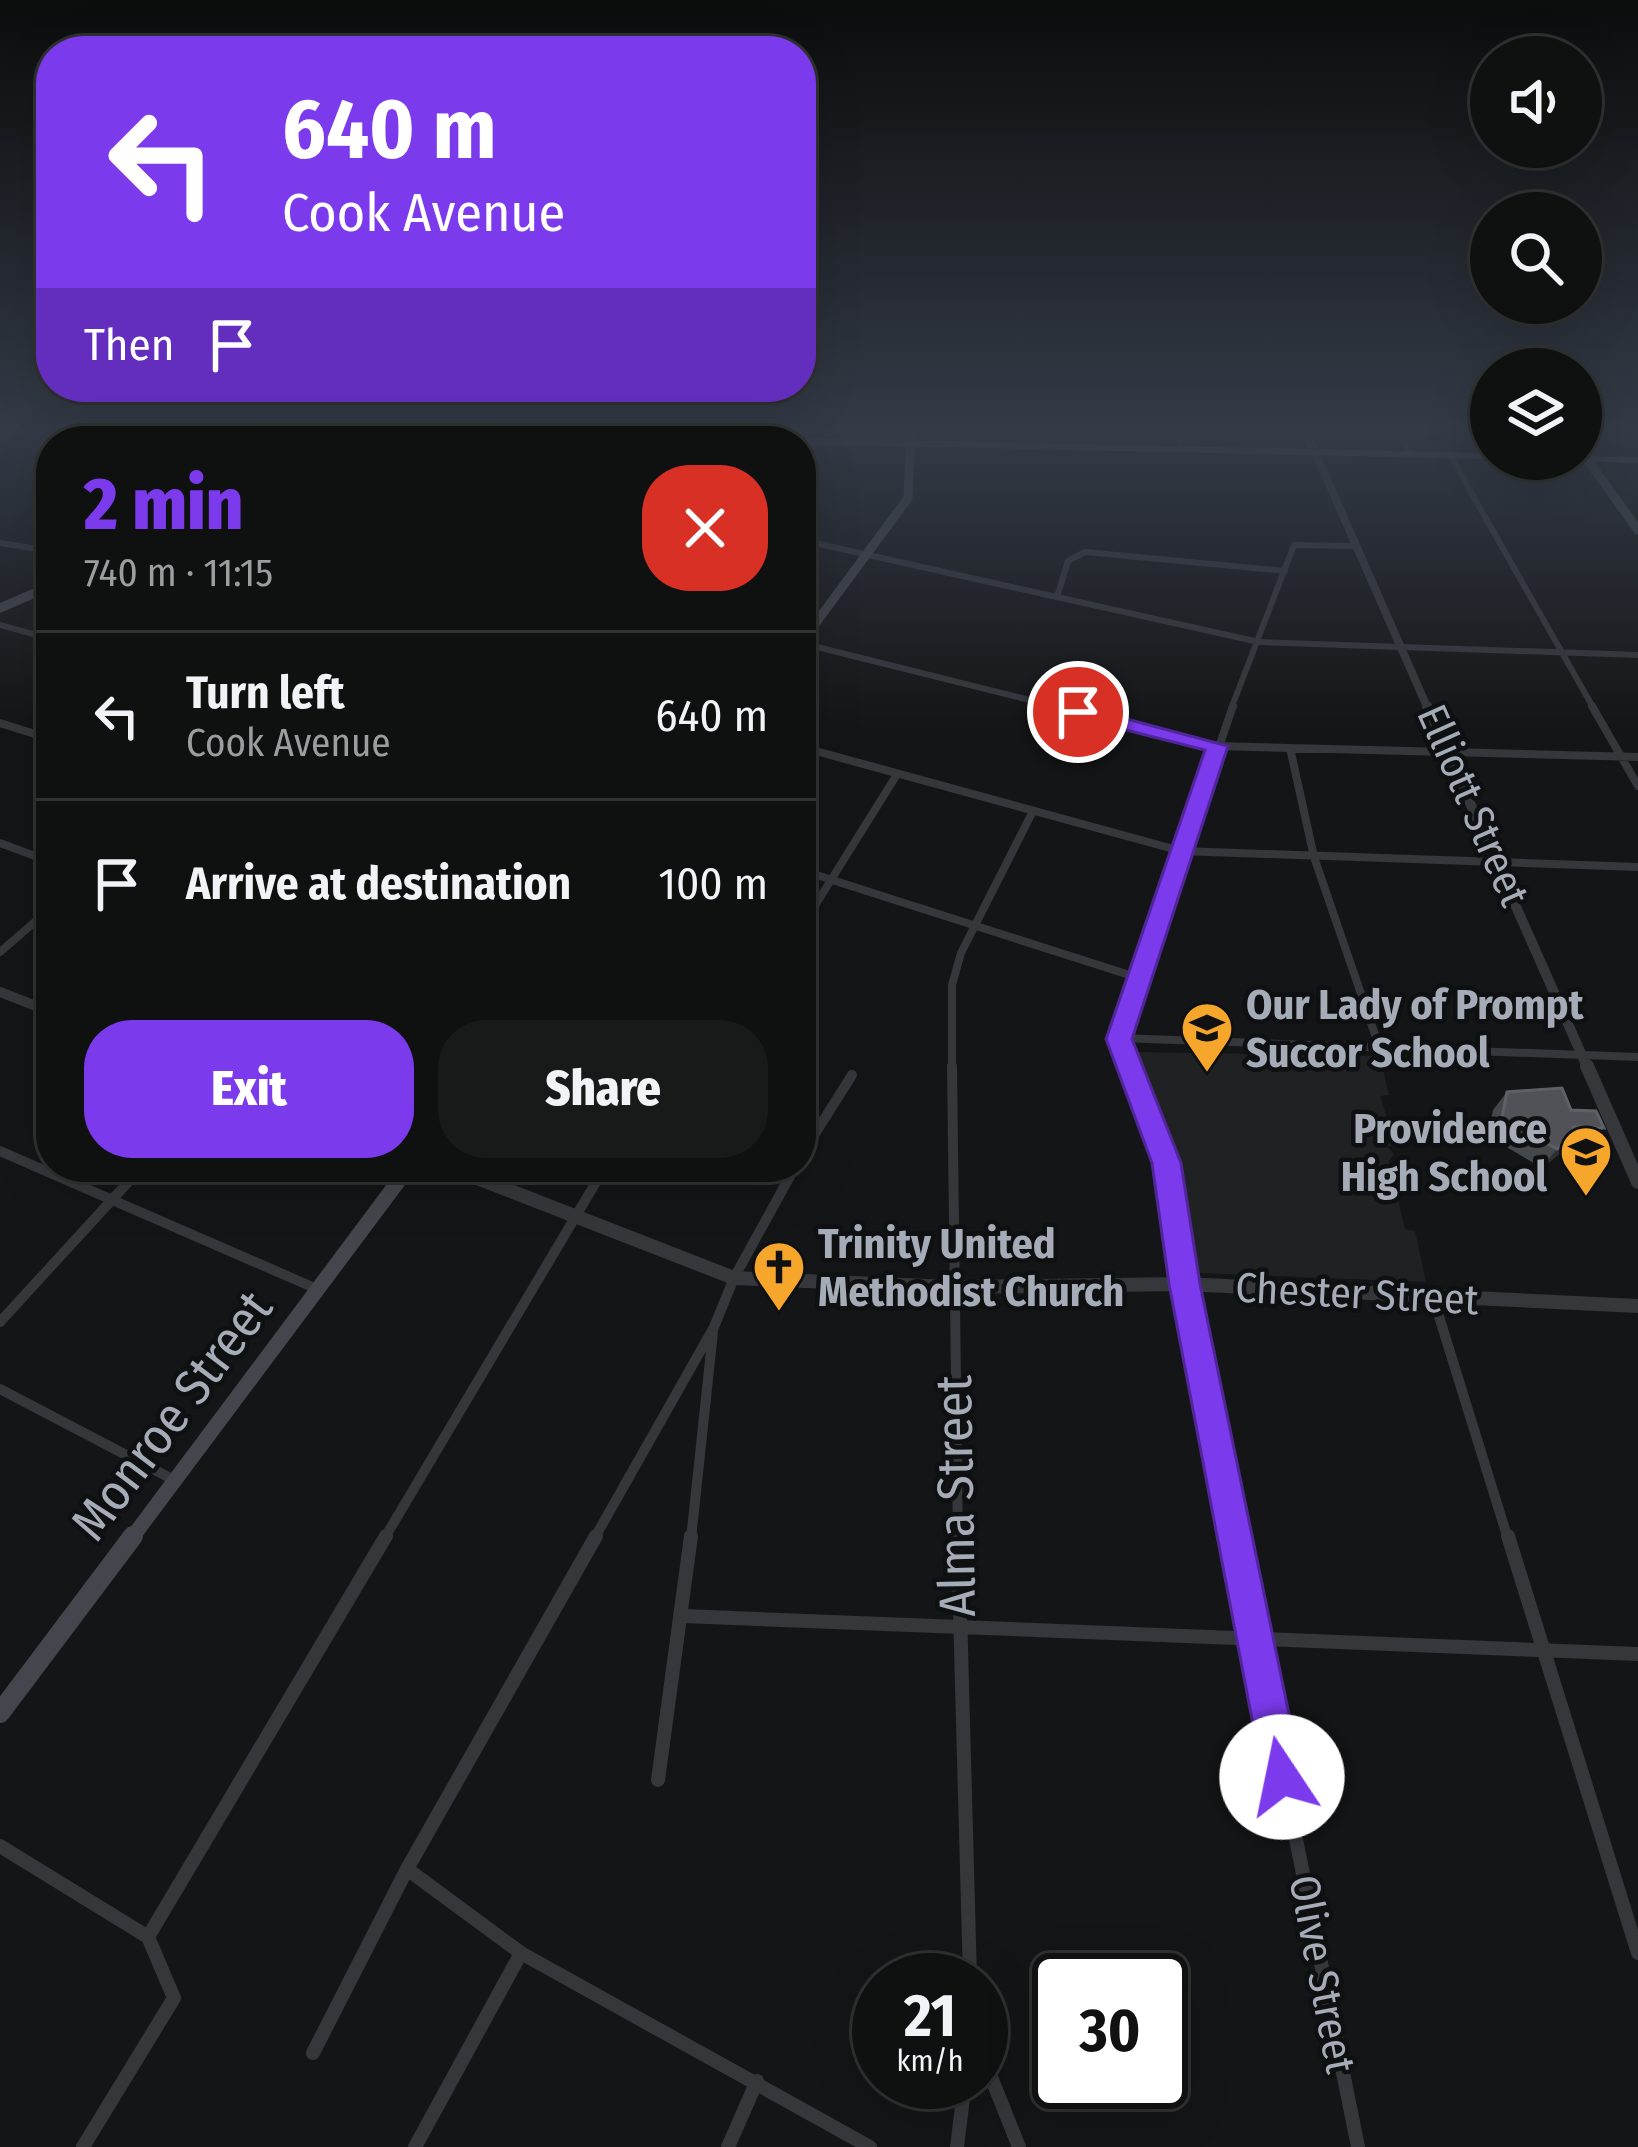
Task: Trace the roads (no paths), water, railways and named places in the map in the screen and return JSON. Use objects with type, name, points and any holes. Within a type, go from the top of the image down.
[{"type":"main road","points":[[816,623],[886,529]]},
{"type":"main road","points":[[0,608],[36,592]]},
{"type":"main road","name":"Monroe Street","points":[[0,1712],[398,1182]]},
{"type":"street","name":"Elliott Street","points":[[1348,529],[1404,646],[1638,1182]]},
{"type":"street","points":[[1493,529],[1638,786]]},
{"type":"street","points":[[0,543],[36,548]]},
{"type":"street","points":[[816,543],[1259,641],[1638,655]]},
{"type":"street","points":[[0,553],[11,544]]},
{"type":"street","points":[[1355,546],[1294,545],[1217,746],[1119,1039],[1381,1052],[1638,1057]]},
{"type":"street","points":[[1057,597],[1068,561],[1085,552],[1286,571]]},
{"type":"street","points":[[0,625],[36,635]]},
{"type":"street","points":[[816,647],[1217,746],[1638,758]]},
{"type":"street","points":[[0,723],[36,735]]},
{"type":"street","points":[[1290,748],[1314,857],[1381,1052]]},
{"type":"street","points":[[816,752],[1181,851],[1638,867]]},
{"type":"street","points":[[816,903],[896,776]]},
{"type":"street","name":"Alma Street","points":[[969,1953],[951,1287],[952,985],[973,928],[1031,813]]},
{"type":"street","points":[[0,843],[36,856]]},
{"type":"street","points":[[816,875],[1139,978]]},
{"type":"street","points":[[0,952],[36,921]]},
{"type":"street","points":[[0,992],[36,1006]]},
{"type":"street","name":"Olive Street","points":[[1119,1039],[1166,1163],[1184,1284],[1358,2147]]},
{"type":"street","points":[[817,1127],[852,1075]]},
{"type":"street","points":[[0,1151],[36,1166]]},
{"type":"street","points":[[77,1182],[317,1289]]},
{"type":"street","points":[[0,1322],[128,1182]]},
{"type":"street","name":"Chester Street","points":[[488,1182],[734,1278],[951,1287],[1184,1284],[1638,1306]]},
{"type":"street","points":[[148,1937],[595,1182]]},
{"type":"street","points":[[313,2053],[407,1869],[714,1327],[734,1278],[787,1182]]},
{"type":"street","points":[[1433,1297],[1638,1953]]},
{"type":"street","points":[[658,1780],[683,1616],[714,1327]]},
{"type":"street","points":[[0,1390],[174,1480]]},
{"type":"street","points":[[683,1616],[1638,1654]]},
{"type":"street","points":[[0,1846],[148,1937],[174,1998],[82,2147]]},
{"type":"street","points":[[407,1869],[521,1953],[871,2147]]},
{"type":"street","points":[[415,2147],[521,1953]]},
{"type":"street","points":[[728,2147],[757,2081]]},
{"type":"street","points":[[957,2147],[962,2109]]},
{"type":"street","points":[[1004,2109],[1019,2147]]},
{"type":"place","name":"Our Lady of Prompt Succor School","points":[[1207,1074]]},
{"type":"place","name":"Providence High School","points":[[1586,1198]]},
{"type":"place","name":"Trinity United Methodist Church","points":[[779,1313]]}]
